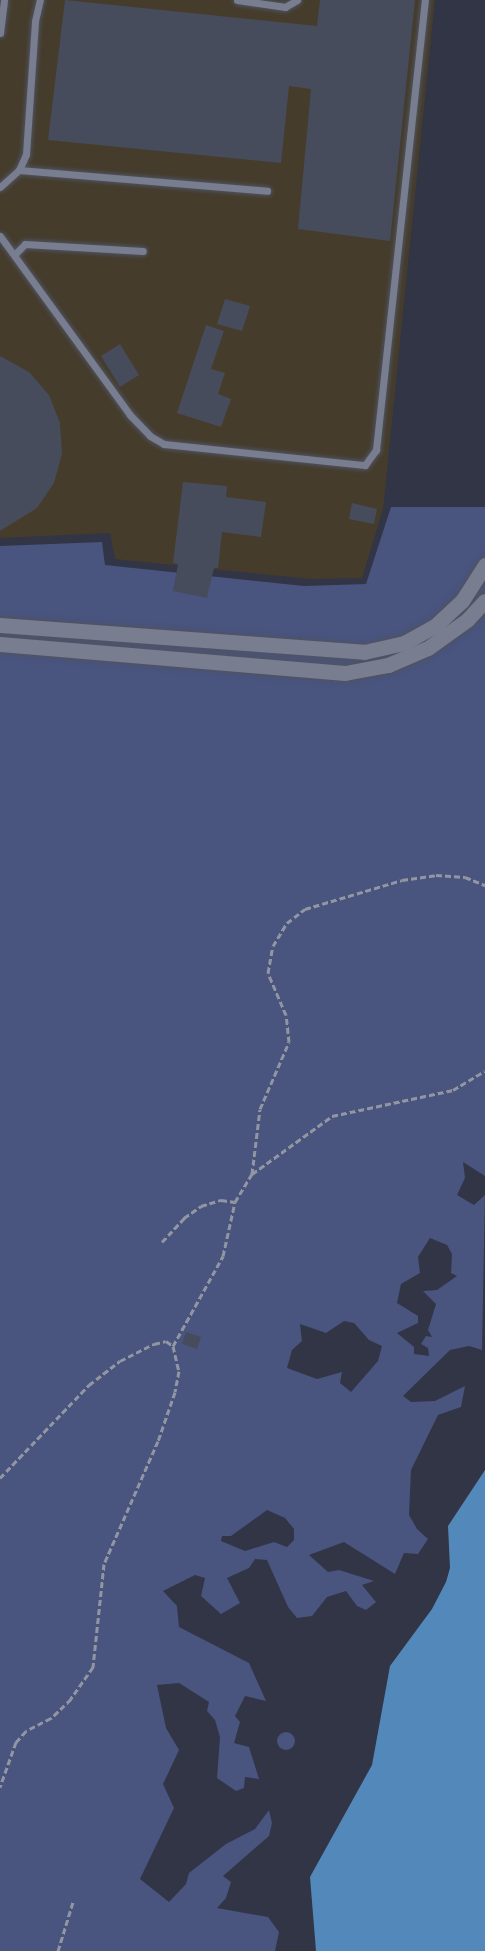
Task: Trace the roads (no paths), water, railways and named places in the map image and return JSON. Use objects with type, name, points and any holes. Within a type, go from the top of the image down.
[{"type":"street","points":[[0,626],[364,652],[404,643],[435,626],[462,601],[485,565]]},
{"type":"street","points":[[0,644],[345,673],[388,665],[428,648],[467,620],[485,601]]},
{"type":"lane","points":[[0,33],[4,0]]},
{"type":"lane","points":[[0,188],[19,170],[26,153],[35,21],[40,0]]},
{"type":"lane","points":[[237,0],[285,7],[297,0]]},
{"type":"lane","points":[[0,236],[130,416],[150,436],[164,444],[365,465],[376,450],[425,0]]},
{"type":"lane","points":[[19,170],[267,191]]},
{"type":"lane","points":[[15,254],[26,244],[143,251]]}]
